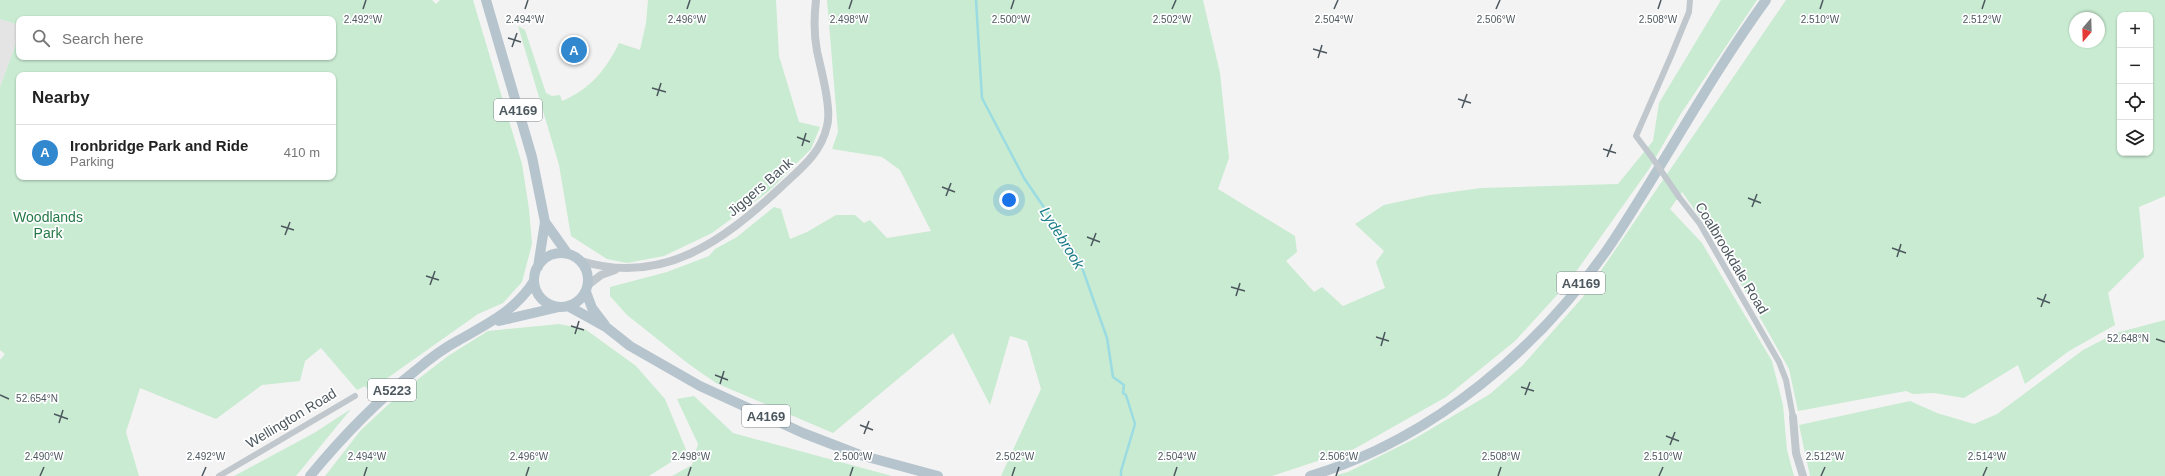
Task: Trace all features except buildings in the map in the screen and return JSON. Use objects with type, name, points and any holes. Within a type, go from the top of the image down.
[{"type":"main road","name":"A4169","points":[[486,0],[532,157],[545,222],[538,267]]},
{"type":"main road","name":"A4169","points":[[1310,476],[1353,461],[1389,444],[1439,415],[1523,347],[1565,303],[1612,242],[1717,73],[1766,0]]},
{"type":"main road","name":"A4169","points":[[545,222],[567,253]]},
{"type":"main road","points":[[567,253],[581,261],[586,268],[587,289],[581,299],[564,307],[545,301],[538,292],[534,281],[538,267],[550,255],[567,253]]},
{"type":"main road","name":"A5223","points":[[489,324],[521,300],[534,281]]},
{"type":"main road","name":"A4169","points":[[587,289],[592,308],[606,327]]},
{"type":"main road","name":"A4169","points":[[564,307],[606,327],[630,346],[700,386],[782,423],[860,455],[938,476]]},
{"type":"main road","name":"A5223","points":[[310,476],[331,451],[379,401],[415,370],[458,340],[489,324],[514,316],[564,307]]},
{"type":"street","name":"Jiggers Bank","points":[[581,261],[600,267],[618,269],[647,267],[689,255],[719,239],[763,204],[814,156],[823,140],[828,124],[825,83],[817,50],[814,16],[816,0]]},
{"type":"street","name":"Coalbrookdale Road","points":[[1690,0],[1689,12],[1636,136],[1700,224],[1779,362],[1786,380],[1793,417],[1796,453],[1802,476]]},
{"type":"street","name":"Jiggers Bank","points":[[587,289],[601,275],[618,269]]},
{"type":"street","name":"Wellington Road","points":[[219,476],[355,396]]},
{"type":"shaded area","points":[[0,19],[16,24],[16,44],[0,87]]},
{"type":"green space","name":"Woodlands Park","points":[[0,0],[432,0],[436,4],[440,0],[473,0],[522,164],[529,209],[532,244],[522,282],[503,303],[478,314],[369,391],[365,386],[357,390],[321,348],[305,361],[300,381],[262,385],[216,419],[140,388],[126,432],[139,476],[0,476],[0,360],[5,354],[0,350],[0,87],[16,44],[16,60],[336,60],[336,16],[16,16],[16,24],[0,19]]},
{"type":"green space","points":[[648,0],[776,0],[779,56],[799,122],[820,127],[811,149],[769,191],[712,233],[664,256],[627,263],[607,259],[571,236],[559,165],[518,26],[525,30],[546,93],[552,96],[560,95],[562,101],[581,91],[596,78],[609,62],[619,43],[640,50],[646,23]]},
{"type":"green space","points":[[827,0],[1203,0],[1220,73],[1229,158],[1218,189],[1295,236],[1297,252],[1286,261],[1314,292],[1322,287],[1343,306],[1385,288],[1376,262],[1384,251],[1355,224],[1384,205],[1430,195],[1481,188],[1618,184],[1653,141],[1659,103],[1721,0],[1757,0],[1680,115],[1649,169],[1568,283],[1515,341],[1446,397],[1354,449],[1272,476],[1001,476],[1041,389],[1027,341],[1010,336],[990,405],[953,333],[833,433],[716,383],[690,365],[627,315],[610,296],[610,287],[667,272],[709,256],[715,249],[737,237],[774,207],[781,209],[790,239],[807,232],[836,215],[855,215],[864,223],[870,220],[887,238],[931,231],[900,170],[882,157],[832,149],[838,132]]},
{"type":"green space","points":[[1786,0],[2165,0],[2165,196],[2139,207],[2144,257],[2108,293],[2115,325],[2069,351],[2025,384],[2018,365],[1964,398],[1934,393],[1913,394],[1906,391],[1798,411],[1789,369],[1716,240],[1682,192],[1670,209],[1702,243],[1772,361],[1783,405],[1787,450],[1794,476],[1333,476],[1348,472],[1414,439],[1490,394],[1523,365],[1583,297]]},
{"type":"green space","points":[[2165,320],[2165,476],[1810,476],[1799,425],[1910,401],[1937,413],[1974,424],[1997,414],[2083,350],[2116,333]]},
{"type":"green space","points":[[559,324],[585,329],[636,366],[665,399],[687,452],[649,476],[325,476],[361,430],[404,390],[448,356],[488,331]]},
{"type":"green space","points":[[694,396],[733,433],[892,476],[672,476],[692,465],[698,444],[677,399]]},
{"type":"green space","points":[[351,409],[296,476],[234,476],[314,433]]},
{"type":"waterway","name":"Lydebrook","points":[[976,0],[982,98],[1024,178],[1079,259],[1107,338],[1113,377],[1124,385],[1123,393],[1126,395],[1135,424],[1121,471],[1121,476]]},
{"type":"place","name":"Ironbridge Park and Ride","points":[[574,50]]}]
